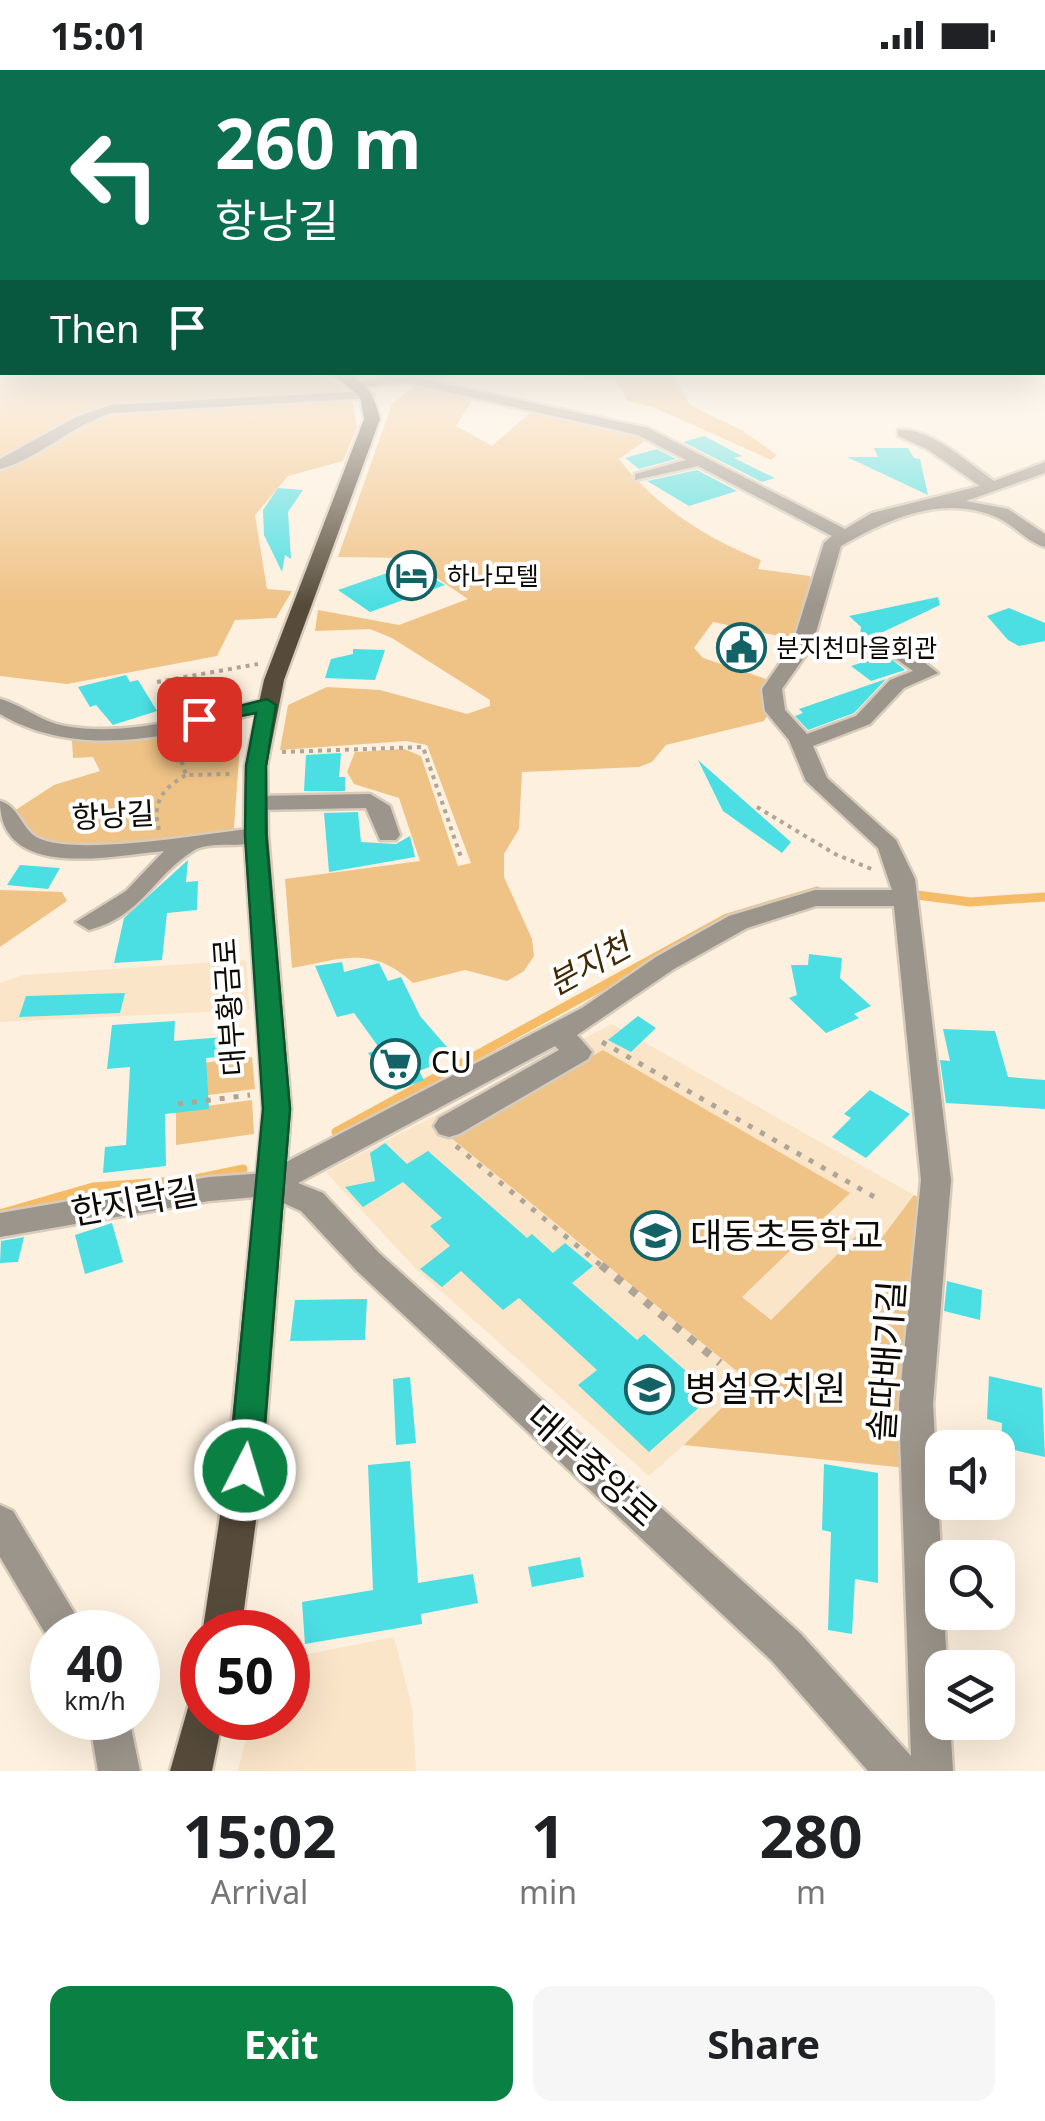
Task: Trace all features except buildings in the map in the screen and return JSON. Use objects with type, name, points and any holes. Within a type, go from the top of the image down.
[{"type":"main road","name":"대부황금로","points":[[224,1610],[245,1470],[276,1109],[256,835],[267,705],[363,447]]},
{"type":"main road","points":[[191,1771],[198,1740]]},
{"type":"street","points":[[0,464],[41,447]]},
{"type":"street","points":[[675,447],[843,535],[888,514],[993,488],[1045,468]]},
{"type":"street","points":[[935,447],[993,488]]},
{"type":"street","points":[[641,477],[702,460]]},
{"type":"street","points":[[942,502],[1002,513],[1045,542]]},
{"type":"street","name":"솔따배기길","points":[[843,535],[828,552],[816,610],[802,646],[772,689],[776,711],[802,743],[817,781],[888,845],[903,886],[925,1051],[936,1180],[936,1218],[916,1404],[932,1771]]},
{"type":"street","points":[[802,743],[863,720],[897,684],[928,673],[891,646]]},
{"type":"street","points":[[0,705],[27,724],[58,734],[112,734],[267,705]]},
{"type":"street","points":[[256,803],[370,801],[379,806],[388,835]]},
{"type":"street","name":"항낭길","points":[[0,808],[19,836],[38,848],[93,854],[256,835]]},
{"type":"street","name":"항낭길","points":[[89,922],[138,897],[173,855],[189,843]]},
{"type":"street","points":[[449,1126],[698,943],[766,911],[828,896],[903,886]]},
{"type":"street","points":[[270,1184],[568,1042]]},
{"type":"street","name":"한지락길","points":[[0,1224],[209,1189],[270,1184]]},
{"type":"street","name":"대부중앙로","points":[[270,1184],[312,1202],[368,1262],[676,1542],[786,1647],[896,1771]]},
{"type":"street","points":[[0,1523],[53,1610]]},
{"type":"street","points":[[113,1740],[119,1771]]},
{"type":"path","points":[[158,682],[281,662]]},
{"type":"path","points":[[163,726],[186,775]]},
{"type":"path","points":[[164,846],[154,802],[161,790],[186,775],[422,746],[462,860]]},
{"type":"path","points":[[758,807],[854,864],[903,886]]},
{"type":"path","points":[[568,1042],[598,1040],[878,1199]]},
{"type":"path","points":[[178,1104],[258,1094]]},
{"type":"path","points":[[449,1126],[438,1131],[720,1363]]},
{"type":"shaded area","points":[[0,447],[27,447],[0,460]]},
{"type":"shaded area","points":[[349,447],[343,461],[288,476],[255,515],[267,589],[292,591],[276,618],[235,620],[217,656],[67,684],[0,676],[0,468],[44,450]]},
{"type":"shaded area","points":[[377,447],[635,447],[619,459],[665,506],[721,542],[761,560],[758,569],[810,576],[811,592],[808,609],[793,639],[713,622],[694,648],[703,658],[766,679],[761,693],[768,714],[764,721],[666,745],[652,762],[639,767],[522,772],[519,829],[504,854],[504,877],[532,939],[534,956],[524,971],[507,981],[465,970],[413,983],[384,963],[370,959],[342,959],[292,968],[285,879],[420,861],[399,798],[354,784],[347,772],[355,752],[404,749],[421,756],[458,866],[471,863],[427,745],[406,741],[280,750],[288,705],[327,687],[380,690],[467,714],[490,706],[490,700],[392,638],[370,629],[315,631],[318,610],[399,625],[468,599],[407,558],[338,557]]},
{"type":"shaded area","points":[[743,447],[766,447],[777,455],[771,460]]},
{"type":"shaded area","points":[[242,717],[234,828],[224,835],[68,849],[29,838],[14,811],[54,785],[100,771],[93,757],[73,758],[72,741]]},
{"type":"shaded area","points":[[0,890],[62,892],[67,901],[0,947]]},
{"type":"shaded area","points":[[246,960],[250,1010],[0,1022],[0,983],[23,975]]},
{"type":"shaded area","name":"대동초등학교","points":[[612,1024],[928,1203],[907,1468],[684,1445],[649,1476],[416,1269],[326,1172]]},
{"type":"shaded area","points":[[603,1050],[850,1193],[742,1297],[771,1320],[860,1232],[878,1243],[914,1195],[928,1203],[907,1468],[684,1445],[749,1381],[450,1137]]},
{"type":"shaded area","points":[[252,1057],[255,1089],[178,1099],[178,1066]]},
{"type":"shaded area","points":[[252,1100],[254,1134],[176,1145],[176,1110]]},
{"type":"shaded area","points":[[394,1637],[412,1707],[416,1771],[238,1771],[246,1740],[310,1740],[310,1654]]},
{"type":"waterway","name":"분지천","points":[[336,1132],[727,918],[817,891]]},
{"type":"waterway","name":"분지천","points":[[917,895],[970,902],[1045,897]]},
{"type":"waterway","name":"분지천","points":[[0,1214],[93,1187],[191,1180],[243,1169]]},
{"type":"place","name":"하나모텔","points":[[412,576]]},
{"type":"place","name":"분지천마을회관","points":[[741,648]]},
{"type":"place","name":"CU","points":[[396,1063]]},
{"type":"place","name":"대동초등학교","points":[[655,1236]]},
{"type":"place","name":"병설유치원","points":[[650,1389]]},
{"type":"route","points":[[199,719],[267,705],[256,766],[256,835],[276,1109],[245,1470]]}]
